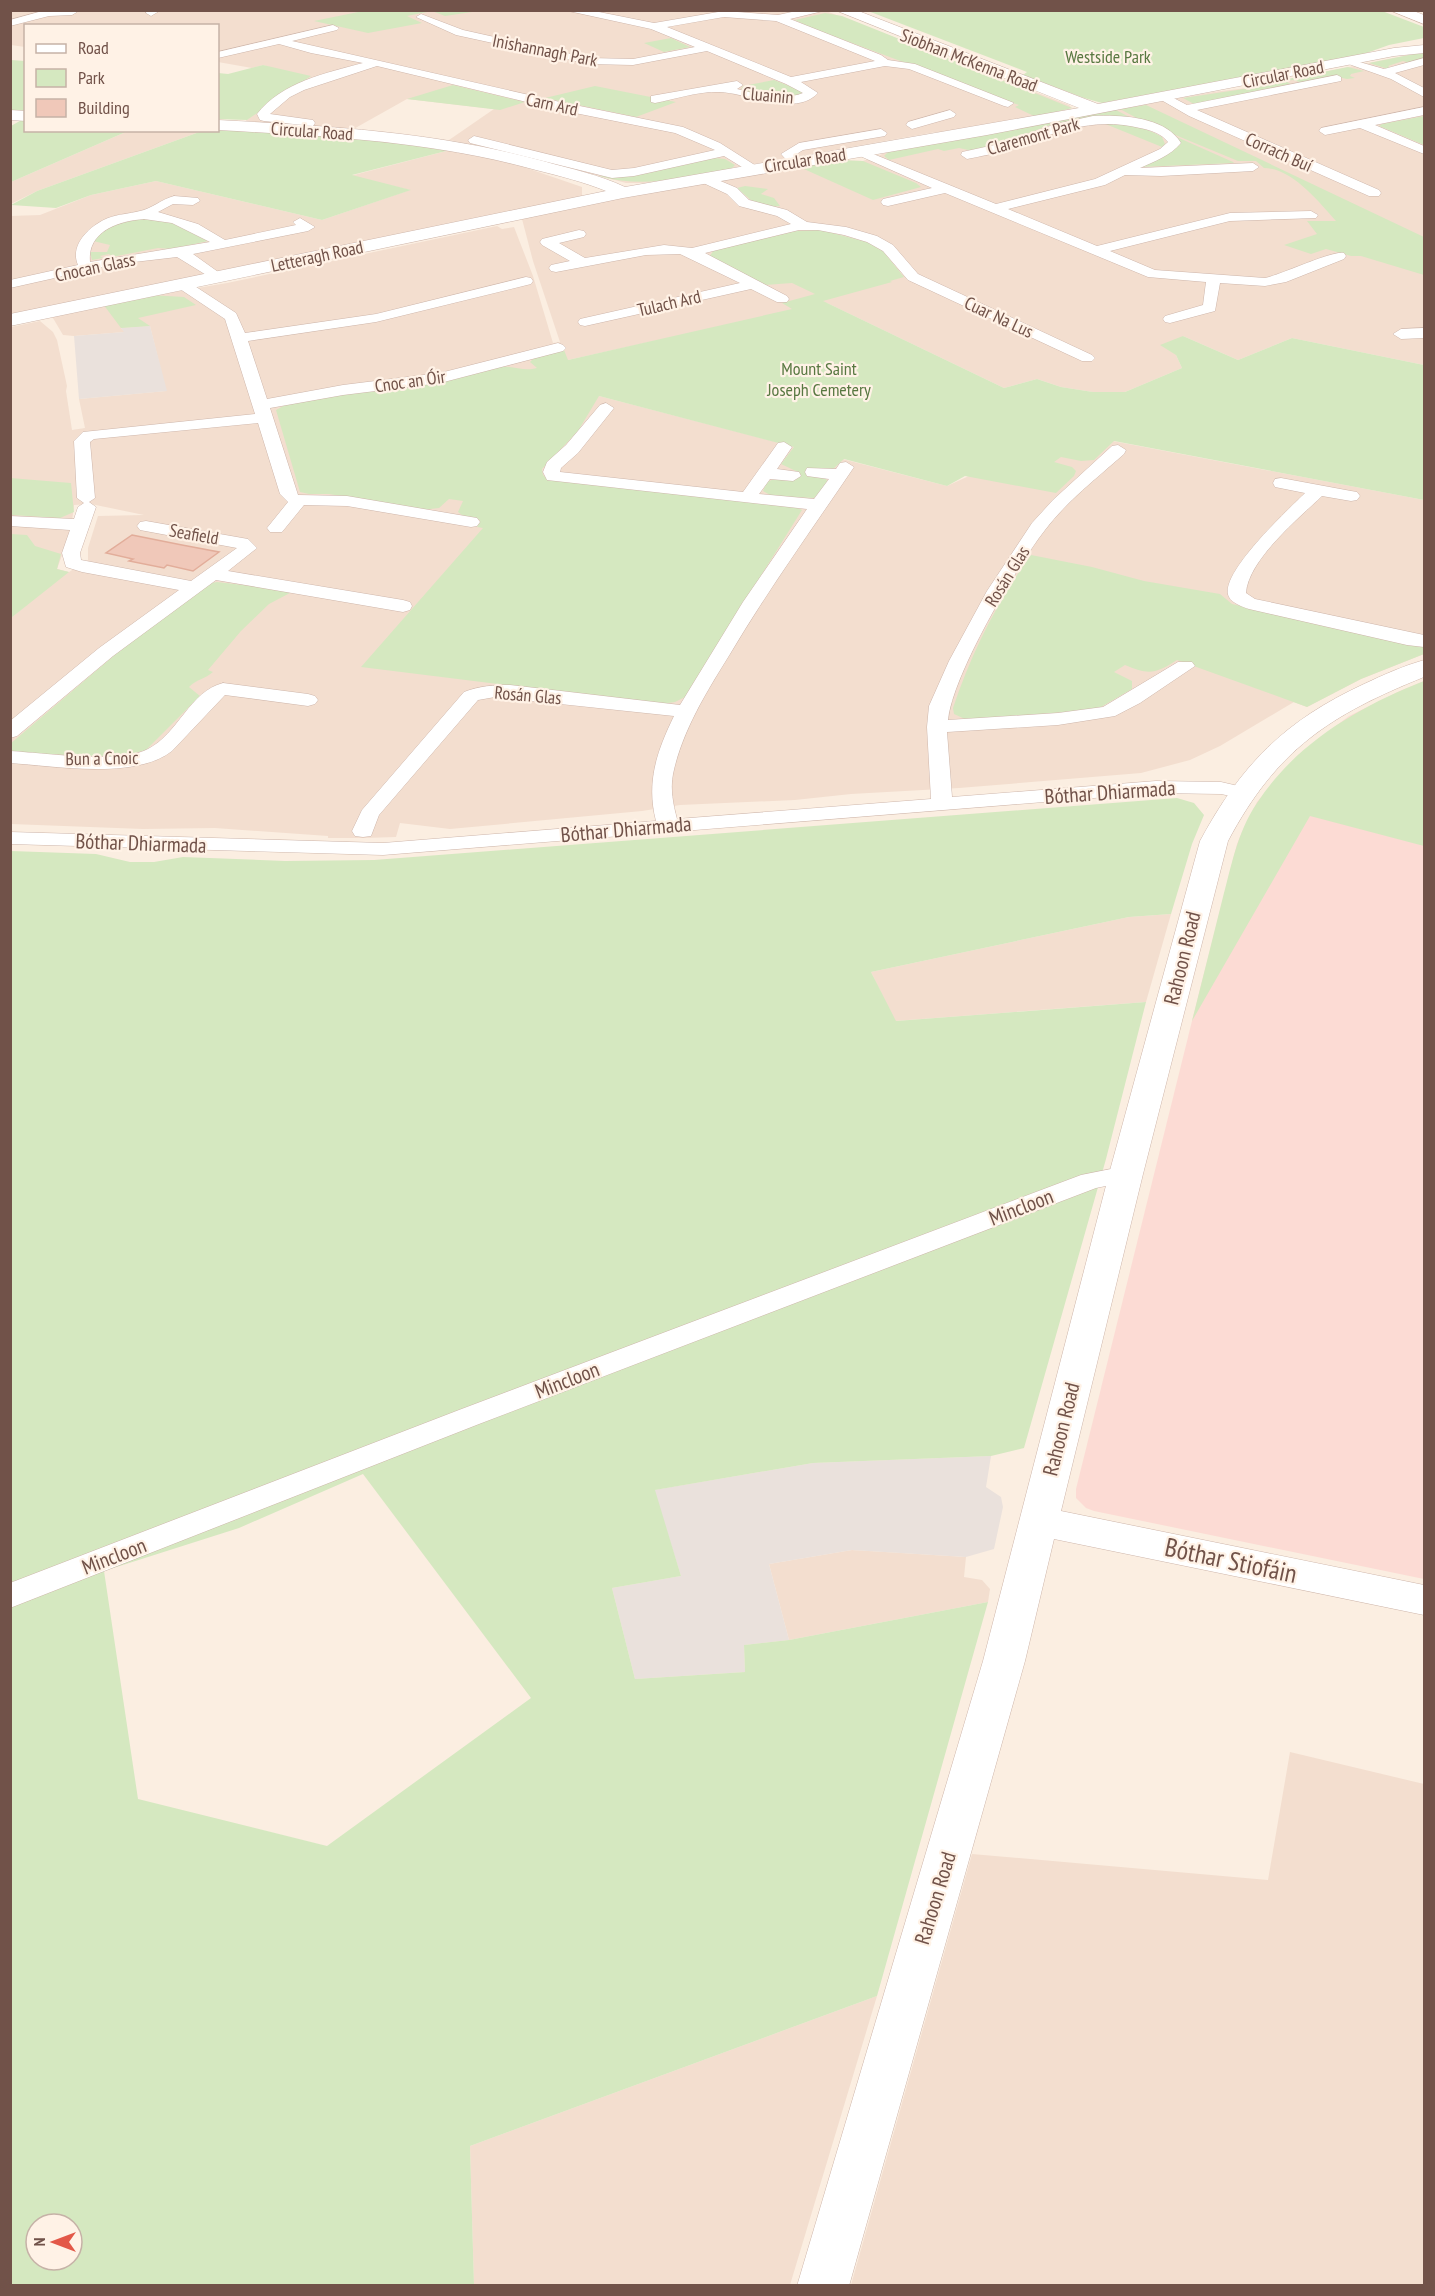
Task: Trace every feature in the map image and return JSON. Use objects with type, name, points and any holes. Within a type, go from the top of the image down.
[{"type":"street","points":[[24,10],[49,14]]},
{"type":"street","name":"Inishannagh Park","points":[[569,10],[654,26],[790,81],[811,92]]},
{"type":"street","name":"Inishannagh Park","points":[[778,18],[822,10]]},
{"type":"street","name":"Siobhan McKenna Road","points":[[842,10],[1096,110]]},
{"type":"street","points":[[1396,10],[1423,15]]},
{"type":"street","points":[[10,23],[49,14],[72,12]]},
{"type":"street","name":"Inishannagh Park","points":[[654,26],[721,12],[778,18],[877,57],[885,63]]},
{"type":"street","name":"Inishannagh Park","points":[[421,16],[459,33],[589,61],[633,62],[707,48]]},
{"type":"street","name":"Carn Ard","points":[[220,53],[333,28]]},
{"type":"street","name":"Carn Ard","points":[[280,41],[560,106],[671,128],[701,138],[754,169]]},
{"type":"street","name":"Circular Road","points":[[1394,52],[1425,43]]},
{"type":"street","name":"Circular Road","points":[[219,125],[386,137],[476,148],[588,179],[623,193],[1096,110],[1394,52],[1425,49]]},
{"type":"street","points":[[1358,75],[1425,61]]},
{"type":"street","points":[[1349,62],[1381,72],[1425,93]]},
{"type":"street","points":[[309,123],[273,120],[264,117],[263,114],[306,85],[376,63]]},
{"type":"street","points":[[790,81],[885,63],[911,66],[1008,103]]},
{"type":"street","name":"Cluainin","points":[[655,99],[777,76]]},
{"type":"street","points":[[1185,109],[1337,79]]},
{"type":"street","name":"Cluainin","points":[[722,88],[737,93],[784,99],[808,97],[811,92]]},
{"type":"street","name":"Corrach Buí","points":[[1161,97],[1374,194]]},
{"type":"street","name":"Corrach Buí","points":[[1325,131],[1425,111]]},
{"type":"street","points":[[950,114],[916,124],[951,136]]},
{"type":"street","name":"Claremont Park","points":[[967,155],[1009,145],[1062,124],[1095,120],[1136,123],[1160,131],[1173,139],[1174,145],[1171,148],[1098,182],[993,208]]},
{"type":"street","points":[[1360,123],[1425,150]]},
{"type":"street","points":[[796,162],[787,154],[799,147],[881,133]]},
{"type":"street","points":[[488,143],[501,138]]},
{"type":"street","points":[[474,140],[612,174],[634,172],[725,152]]},
{"type":"street","points":[[857,152],[1148,273],[1249,282],[1280,279],[1339,256]]},
{"type":"street","name":"Claremont Park","points":[[1121,172],[1253,167]]},
{"type":"street","name":"Tulach Ard","points":[[704,178],[735,193],[744,203],[774,211],[804,226]]},
{"type":"street","points":[[888,202],[944,189]]},
{"type":"street","name":"Letteragh Road","points":[[10,320],[623,193]]},
{"type":"street","points":[[147,214],[159,205],[170,201],[183,198],[193,201]]},
{"type":"street","points":[[774,211],[788,205],[782,198]]},
{"type":"street","name":"Cnocan Glass","points":[[100,248],[83,255],[85,242],[106,224],[131,215],[147,214],[190,225],[222,244]]},
{"type":"street","points":[[1093,250],[1230,217],[1311,214]]},
{"type":"street","name":"Cnocan Glass","points":[[10,284],[128,258],[180,252],[308,226],[300,222]]},
{"type":"street","name":"Tulach Ard","points":[[692,252],[804,226],[830,228],[872,239],[893,252],[911,276]]},
{"type":"street","points":[[579,234],[547,242],[584,263]]},
{"type":"street","name":"Tulach Ard","points":[[556,268],[661,248],[679,248],[692,252],[782,299]]},
{"type":"street","points":[[180,252],[216,277]]},
{"type":"street","name":"Cuar Na Lus","points":[[911,276],[1087,358]]},
{"type":"street","points":[[1170,319],[1210,308],[1213,279]]},
{"type":"street","points":[[240,338],[376,318],[526,281]]},
{"type":"street","name":"Tulach Ard","points":[[585,322],[752,284]]},
{"type":"street","points":[[182,285],[231,316],[291,498],[347,501],[471,522]]},
{"type":"street","points":[[1401,334],[1425,333]]},
{"type":"street","name":"Cnoc an Óir","points":[[81,525],[86,503],[82,441],[90,435],[263,411],[343,390],[440,378],[558,348]]},
{"type":"street","points":[[606,408],[572,449],[553,466],[551,470],[553,476],[818,505]]},
{"type":"street","points":[[748,497],[783,447]]},
{"type":"street","name":"Rosán Glas","points":[[942,804],[937,727],[939,706],[980,619],[1013,564],[1047,516],[1118,450]]},
{"type":"street","points":[[668,826],[661,788],[663,773],[687,712],[736,628],[843,471],[813,472]]},
{"type":"street","points":[[765,473],[793,476]]},
{"type":"street","points":[[1281,483],[1351,496]]},
{"type":"street","points":[[1318,490],[1244,571],[1235,588],[1237,595],[1249,603],[1425,641]]},
{"type":"street","points":[[276,528],[299,500]]},
{"type":"street","points":[[10,521],[81,525],[71,553],[72,563],[193,587]]},
{"type":"street","name":"Seafield","points":[[146,526],[248,546],[245,551],[212,574]]},
{"type":"street","points":[[10,732],[106,652],[212,574],[403,606]]},
{"type":"street","points":[[937,727],[1058,719],[1108,712],[1185,666]]},
{"type":"street","name":"Rahoon Road","points":[[824,2286],[1001,1673],[1126,1174],[1209,860],[1226,816],[1240,792],[1271,756],[1300,731],[1344,703],[1388,681],[1425,668]]},
{"type":"street","name":"Bun a Cnoic","points":[[10,758],[117,761],[144,759],[157,753],[215,692],[223,689],[308,700]]},
{"type":"street","name":"Rosán Glas","points":[[363,831],[369,814],[471,696],[476,694],[485,691],[510,692],[687,712]]},
{"type":"street","name":"Bóthar Dhiarmada","points":[[10,838],[383,849],[1156,787],[1221,788],[1240,792]]},
{"type":"street","name":"Mincloon","points":[[10,1596],[480,1413],[1090,1181],[1126,1174]]},
{"type":"street","name":"Bóthar Stiofáin","points":[[1038,1521],[1425,1600]]},
{"type":"shaded area","points":[[11,10],[826,11],[1072,108],[950,132],[936,132],[645,183],[626,183],[505,151],[449,140],[494,109],[407,99],[350,131],[242,124],[260,109],[307,80],[263,65],[252,68],[219,62],[219,24],[24,24],[24,47],[11,45]]},
{"type":"shaded area","points":[[1424,52],[1424,365],[1292,338],[1238,360],[1183,336],[1176,355],[1182,368],[1125,392],[1093,392],[1061,387],[1037,379],[1004,388],[827,303],[568,360],[599,396],[947,486],[1065,432],[1424,500],[1424,654],[1361,679],[1307,707],[1294,702],[1220,746],[1190,760],[1141,773],[795,800],[680,805],[642,811],[450,829],[400,823],[396,837],[328,838],[328,836],[215,828],[143,829],[11,824],[11,618],[30,602],[11,599],[11,327],[40,321],[53,332],[57,340],[67,386],[72,430],[85,428],[79,399],[166,391],[150,326],[121,328],[125,332],[63,335],[50,313],[227,283],[497,226],[502,229],[514,227],[533,276],[553,343],[560,342],[533,261],[522,219],[650,191],[837,160],[863,161],[888,152],[1213,92],[1264,86],[1288,79]],"holes":[[[91,504],[144,515],[98,516],[88,548],[88,560],[69,572],[57,569],[71,530],[74,505]]]},
{"type":"shaded area","points":[[126,132],[199,132],[37,191],[11,204],[11,182]]},
{"type":"shaded area","points":[[454,149],[509,162],[582,187],[582,196],[11,317],[10,216],[40,215],[91,195],[156,181],[322,220],[410,190],[350,176]]},
{"type":"shaded area","points":[[150,326],[167,391],[79,399],[74,336],[124,332],[121,328]]},
{"type":"shaded area","points":[[1424,681],[1424,1579],[1094,1511],[1086,1508],[1076,1498],[1076,1489],[1192,1021],[1237,844],[1243,830],[1257,802],[1298,755],[1349,716]]},
{"type":"shaded area","points":[[1171,914],[1146,1002],[895,1021],[871,972],[1129,917]]},
{"type":"shaded area","points":[[991,1456],[986,1487],[1001,1497],[1003,1507],[994,1549],[966,1557],[852,1550],[769,1564],[789,1640],[744,1645],[745,1672],[635,1679],[612,1588],[681,1576],[654,1490],[813,1463]]},
{"type":"shaded area","points":[[852,1550],[966,1557],[964,1577],[982,1580],[990,1589],[988,1602],[789,1640],[769,1564]]},
{"type":"shaded area","points":[[1290,1752],[1424,1784],[1424,2285],[851,2285],[972,1854],[1268,1880]]},
{"type":"shaded area","points":[[877,1996],[790,2285],[474,2285],[470,2146]]},
{"type":"green space","points":[[368,10],[479,11],[445,16],[432,11],[407,16],[422,23],[368,33],[314,21]]},
{"type":"green space","name":"Westside Park","points":[[868,11],[1382,11],[1424,27],[1424,38],[1389,45],[1361,55],[1102,103],[1023,75],[1027,72]]},
{"type":"green space","points":[[825,13],[842,16],[1072,108],[1036,117],[1015,107],[1019,105],[795,20]]},
{"type":"green space","points":[[671,38],[690,47],[664,52],[644,43]]},
{"type":"green space","points":[[1424,52],[1424,59],[1410,63],[1403,61],[1388,66],[1391,68],[1388,69],[1369,63]]},
{"type":"green space","points":[[11,60],[24,61],[24,112],[11,111]]},
{"type":"green space","points":[[263,65],[311,76],[247,120],[219,119],[219,73],[228,74]]},
{"type":"green space","points":[[1348,67],[1364,71],[1351,74],[1350,76],[1355,78],[1338,77],[1303,83],[1293,80],[1285,81],[1291,84],[1194,104],[1183,98],[1264,86],[1288,79]]},
{"type":"green space","points":[[774,80],[805,92],[790,98],[749,93],[741,89],[743,86]]},
{"type":"green space","points":[[453,85],[525,102],[500,110],[407,99]]},
{"type":"green space","points":[[595,86],[676,102],[636,117],[545,98]]},
{"type":"green space","points":[[1146,105],[1424,237],[1424,275],[1361,256],[1351,256],[1326,249],[1311,254],[1284,245],[1317,234],[1307,221],[1336,221],[1304,187],[1285,174],[1264,168],[1256,161],[1238,161],[1144,122],[1120,109]]},
{"type":"green space","points":[[1116,110],[1137,121],[1077,120],[1050,125],[1004,143],[973,151],[959,148],[944,151],[938,149],[889,160],[884,156],[888,152]]},
{"type":"green space","points":[[1424,116],[1424,145],[1379,126],[1382,124]]},
{"type":"green space","points":[[24,119],[24,132],[126,132],[11,182],[11,126]]},
{"type":"green space","points":[[1103,123],[1148,130],[1162,137],[1165,144],[1162,147]]},
{"type":"green space","points":[[219,129],[325,135],[454,149],[352,175],[411,190],[322,220],[156,181],[91,195],[56,208],[11,205],[37,191],[199,132],[219,132]]},
{"type":"green space","points":[[1170,134],[1234,163],[1141,167],[1180,145],[1180,141]]},
{"type":"green space","points":[[714,158],[725,159],[735,165],[731,169],[649,182],[616,180],[599,176]]},
{"type":"green space","points":[[837,160],[863,161],[921,187],[873,200],[795,165]]},
{"type":"green space","points":[[745,186],[768,189],[761,194],[774,198],[780,206],[771,207],[753,202],[737,188]]},
{"type":"green space","points":[[150,217],[186,226],[208,241],[172,249],[158,248],[112,257],[109,254],[92,260],[90,252],[107,252],[110,245],[93,241],[95,238],[121,219]]},
{"type":"green space","name":"Mount Saint Joseph Cemetery","points":[[821,230],[867,242],[883,251],[904,277],[823,301],[1004,388],[1037,379],[1061,387],[1093,392],[1125,392],[1182,368],[1176,355],[1160,345],[1183,336],[1238,360],[1292,338],[1424,365],[1424,500],[1114,441],[1094,460],[1081,461],[1061,457],[1054,462],[1072,467],[1076,471],[1074,476],[1056,493],[965,476],[947,486],[844,459],[833,469],[811,468],[807,473],[825,477],[828,483],[814,498],[772,496],[763,491],[767,482],[774,479],[796,479],[800,473],[781,464],[794,447],[599,396],[578,431],[542,469],[543,475],[548,479],[793,506],[802,510],[685,697],[675,702],[661,704],[361,667],[483,528],[477,527],[480,520],[463,516],[458,512],[463,501],[449,499],[439,508],[422,510],[329,494],[300,492],[276,410],[285,405],[499,367],[532,369],[537,368],[530,362],[534,358],[564,350],[568,360],[792,309],[782,303],[815,294],[792,283],[765,285],[709,257],[714,250],[796,231]]},
{"type":"green space","points":[[150,295],[184,297],[196,305],[138,318],[150,326],[121,328],[103,304]]},
{"type":"green space","points":[[10,478],[71,483],[74,512],[60,518],[11,515]]},
{"type":"green space","points":[[11,534],[27,535],[35,546],[61,554],[57,569],[69,572],[11,618]]},
{"type":"green space","points":[[1031,555],[1092,567],[1144,581],[1220,594],[1232,604],[1409,645],[1424,646],[1424,654],[1361,679],[1307,707],[1177,660],[1152,672],[1125,665],[1114,672],[1132,681],[1132,689],[1101,707],[1089,710],[967,720],[954,714],[953,708],[960,688],[996,609]]},
{"type":"green space","points":[[217,582],[288,590],[290,593],[269,604],[241,631],[208,670],[213,672],[189,687],[200,696],[146,750],[119,757],[17,753],[11,750],[10,744],[117,653],[207,584]]},
{"type":"green space","points":[[1424,681],[1424,846],[1310,816],[1192,1021],[1235,850],[1244,826],[1257,803],[1291,762],[1331,729],[1376,702]]},
{"type":"green space","points":[[1177,798],[1194,803],[1204,815],[1192,844],[1171,914],[1129,917],[871,972],[896,1021],[1146,1002],[1106,1159],[1024,1448],[991,1456],[813,1463],[655,1490],[681,1576],[612,1588],[635,1679],[745,1672],[744,1645],[789,1640],[988,1602],[877,1996],[470,2146],[474,2285],[11,2286],[11,851],[96,854],[130,862],[154,862],[183,857],[285,861],[374,860]],"holes":[[[363,1474],[531,1698],[327,1846],[138,1799],[104,1571],[239,1528]]]},
{"type":"building","points":[[132,535],[219,552],[193,571],[167,565],[164,568],[129,561],[133,559],[106,553]]}]
